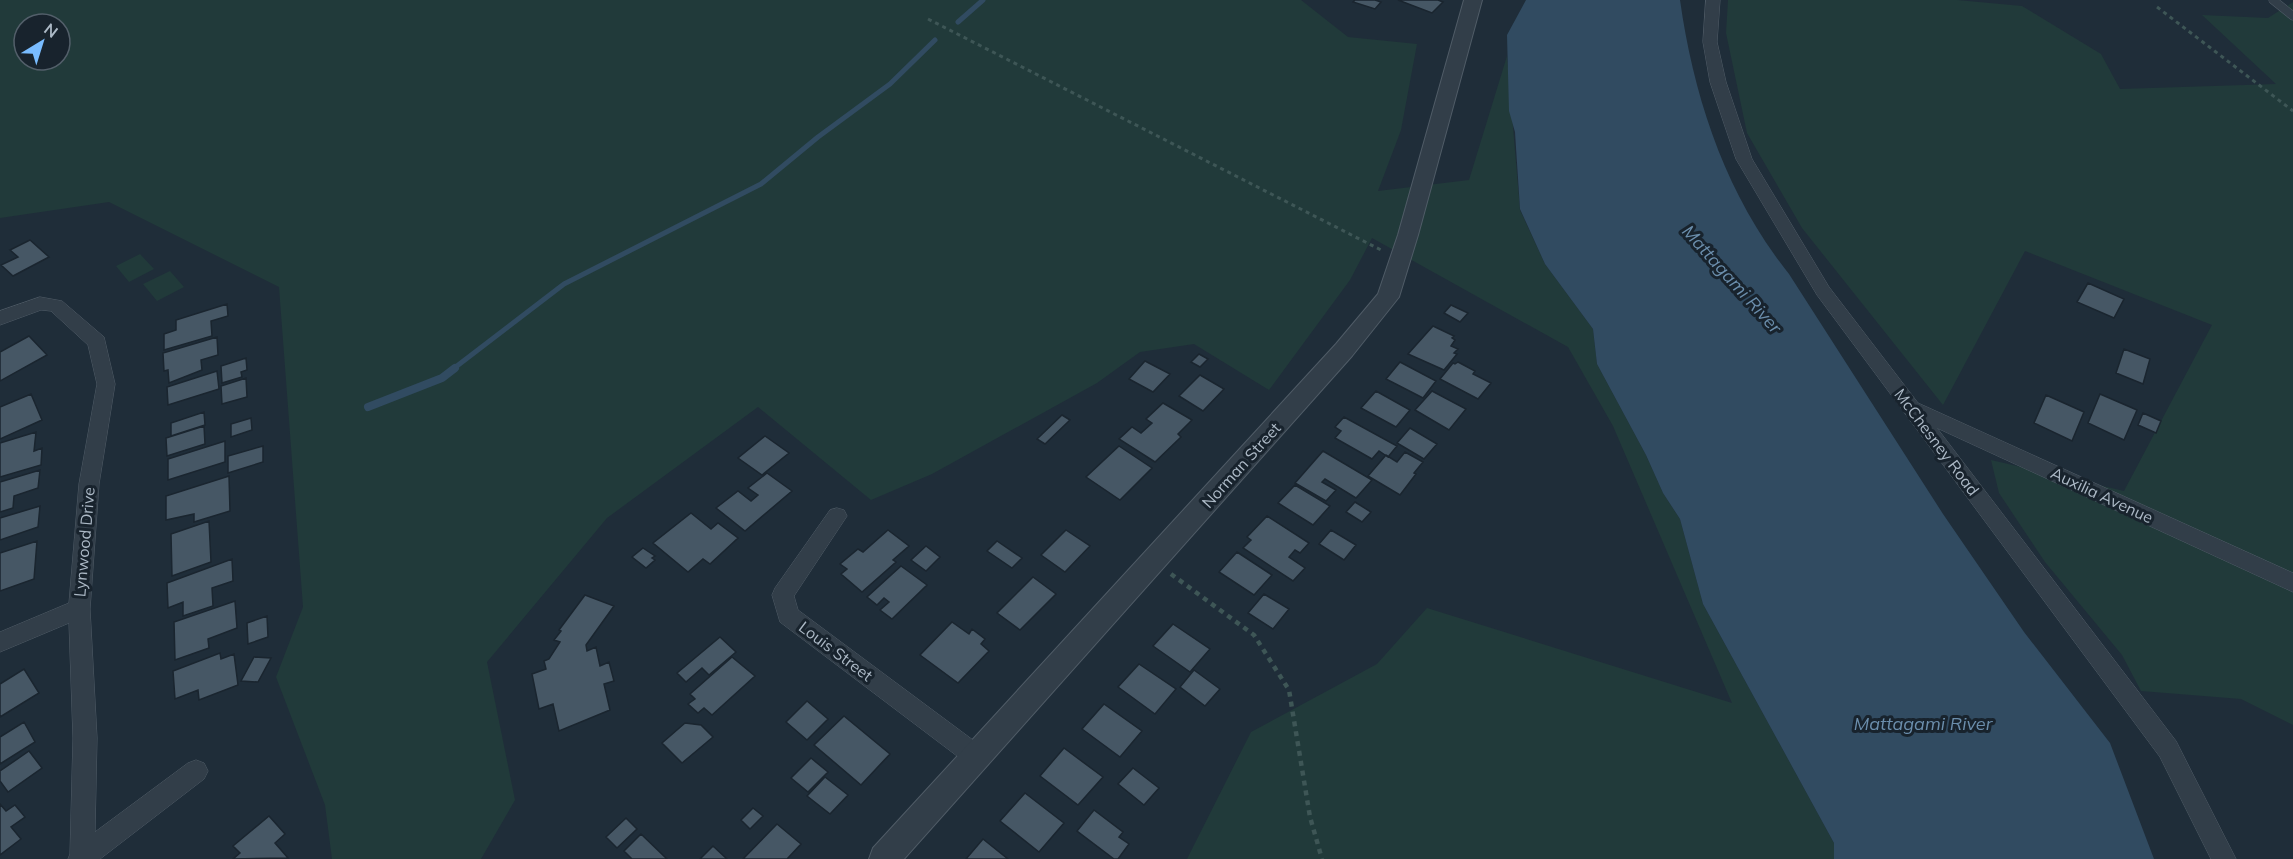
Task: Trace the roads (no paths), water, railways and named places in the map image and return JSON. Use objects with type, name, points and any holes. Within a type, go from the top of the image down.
[{"type":"street","name":"Norman Street","points":[[884,859],[1344,350],[1388,297],[1473,0]]},
{"type":"street","name":"McChesney Road","points":[[1713,0],[1710,42],[1718,82],[1744,159],[1823,291],[2168,749],[2224,859]]},
{"type":"street","name":"Lynwood Drive","points":[[0,318],[40,303],[56,306],[97,342],[106,384],[89,484],[79,609],[85,738],[81,858]]},
{"type":"street","name":"Auxilia Avenue","points":[[1911,408],[2293,583]]},
{"type":"street","name":"Louis Street","points":[[837,516],[783,595],[788,615],[977,757]]},
{"type":"street","points":[[0,642],[79,609]]},
{"type":"street","points":[[81,858],[196,771]]},
{"type":"lane","points":[[2273,0],[2293,16]]},
{"type":"water","name":"Mattagami River","points":[[1526,0],[1680,0],[1686,37],[1704,109],[1716,144],[1747,212],[1943,514],[2024,632],[2110,743],[2154,859],[1834,859],[1834,843],[1703,604],[1680,519],[1663,493],[1646,455],[1597,364],[1593,329],[1545,264],[1520,209],[1515,132],[1509,111],[1507,35]]},
{"type":"waterway","points":[[958,22],[983,0]]},
{"type":"waterway","points":[[453,369],[564,284],[761,184],[818,137],[890,84],[935,40]]},
{"type":"waterway","points":[[368,407],[442,378],[455,368]]}]
